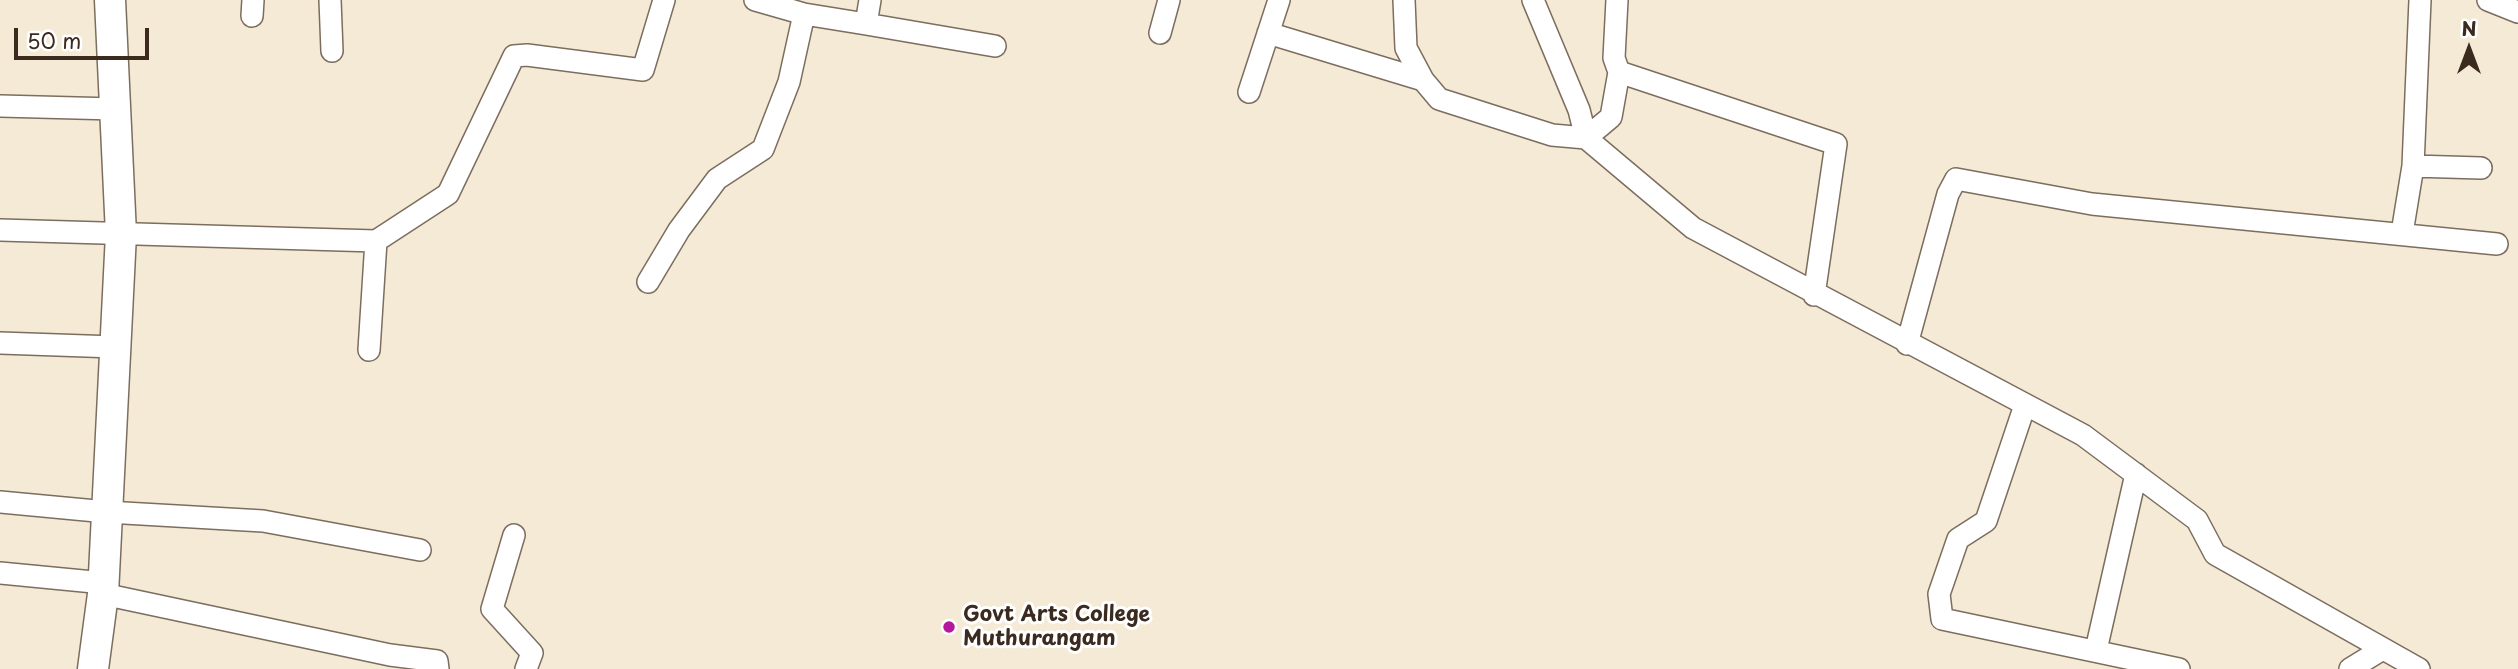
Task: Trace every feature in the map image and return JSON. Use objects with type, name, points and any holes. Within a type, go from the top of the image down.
[{"type":"highway","points":[[93,669],[104,589],[121,234],[110,0]]},
{"type":"street","points":[[330,0],[332,51]]},
{"type":"street","points":[[0,230],[376,241],[448,194],[514,56],[527,55],[643,70],[664,0]]},
{"type":"street","points":[[755,0],[804,13],[995,46]]},
{"type":"street","points":[[866,24],[870,0]]},
{"type":"street","points":[[1160,33],[1168,0]]},
{"type":"street","points":[[1249,92],[1279,0]]},
{"type":"street","points":[[1404,0],[1405,48],[1423,80],[1439,99],[1552,135],[1586,138],[1693,228],[1814,295],[2083,435],[2197,520],[2215,554],[2381,650],[2419,669]]},
{"type":"street","points":[[1533,0],[1579,110],[1586,138]]},
{"type":"street","points":[[1586,138],[1611,117],[1619,72],[1614,58],[1617,0]]},
{"type":"street","points":[[2402,233],[2413,166],[2420,0]]},
{"type":"street","points":[[2488,0],[2518,12]]},
{"type":"street","points":[[648,282],[679,230],[717,179],[763,149],[789,82],[804,13]]},
{"type":"street","points":[[1268,33],[1423,80]]},
{"type":"street","points":[[1619,72],[1836,144],[1814,295]]},
{"type":"street","points":[[0,106],[115,109]]},
{"type":"street","points":[[2413,166],[2481,168]]},
{"type":"street","points":[[1907,344],[1948,194],[1956,178],[2092,204],[2497,244]]},
{"type":"street","points":[[369,349],[376,241]]},
{"type":"street","points":[[0,343],[115,347]]},
{"type":"street","points":[[2025,405],[1986,521],[1958,539],[1939,594],[1942,619],[2096,650],[2140,664],[2179,669]]},
{"type":"street","points":[[2096,650],[2136,474]]},
{"type":"street","points":[[0,502],[107,512],[263,521],[420,550]]},
{"type":"street","points":[[514,535],[492,609],[532,653],[526,669]]},
{"type":"street","points":[[0,573],[104,589],[390,655],[437,661],[438,669]]},
{"type":"street","points":[[2350,669],[2381,650]]},
{"type":"place","name":"Govt Arts College Muthurangam","points":[[949,627]]}]
